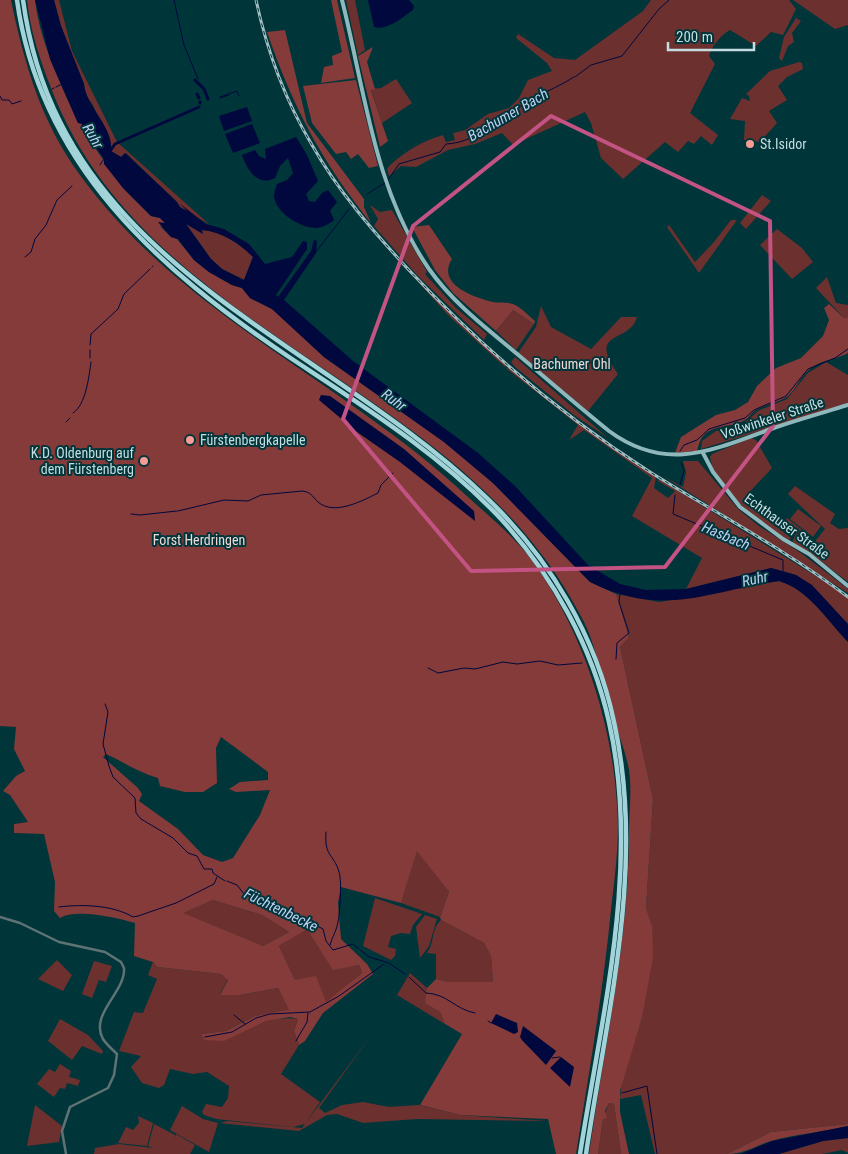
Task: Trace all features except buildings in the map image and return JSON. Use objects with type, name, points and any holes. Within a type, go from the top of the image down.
[{"type":"highway","points":[[17,0],[35,75],[55,124],[81,169],[122,220],[164,261],[213,302],[391,426],[456,477],[520,541],[553,586],[576,629],[600,688],[609,721],[618,778],[621,827],[615,929],[580,1154]]},
{"type":"highway","points":[[23,0],[32,46],[40,73],[60,122],[94,177],[126,216],[154,245],[209,292],[253,325],[387,417],[460,473],[524,538],[557,583],[574,612],[589,643],[614,720],[623,778],[626,827],[620,930],[586,1154]]},
{"type":"main road","points":[[342,0],[373,141],[387,184],[407,232],[422,259],[443,288],[479,323],[617,437],[653,452],[692,455],[707,462]]},
{"type":"main road","name":"Voßwinkeler Straße","points":[[692,455],[704,453],[788,423],[848,405]]},
{"type":"main road","name":"Echthauser Straße","points":[[704,453],[707,462],[727,492],[744,511],[783,539],[809,554],[848,586]]},
{"type":"street","points":[[0,917],[20,923],[59,942],[105,952],[124,968],[119,988],[104,1013],[101,1022],[103,1039],[116,1054],[114,1075],[108,1088],[70,1108],[62,1131],[66,1154]]},
{"type":"highlighted area","points":[[551,116],[770,221],[773,426],[665,567],[471,571],[343,419],[413,226]]},
{"type":"green space","name":"Forst Herdringen","points":[[0,0],[11,0],[28,69],[44,113],[66,155],[80,175],[121,224],[166,268],[215,308],[370,418],[420,456],[468,497],[526,553],[566,617],[592,678],[601,709],[614,773],[618,818],[615,871],[604,971],[576,1154],[556,1154],[548,1119],[460,1115],[420,1105],[462,1034],[445,1024],[440,1012],[425,1003],[427,988],[436,979],[448,982],[493,982],[491,956],[484,943],[441,920],[440,917],[449,892],[417,851],[401,903],[341,887],[338,903],[341,939],[367,964],[373,974],[323,1013],[305,1041],[299,1045],[294,1031],[298,1019],[290,1017],[266,1021],[224,1041],[204,1040],[201,1034],[226,1031],[255,1016],[289,1010],[278,988],[240,995],[220,995],[228,980],[221,974],[157,967],[153,962],[134,956],[135,923],[86,914],[67,915],[60,918],[54,911],[55,882],[44,834],[14,833],[14,824],[28,822],[10,795],[3,791],[16,776],[25,771],[14,749],[16,727],[0,726]],"holes":[[[221,737],[268,772],[268,780],[240,782],[229,789],[236,792],[270,790],[260,815],[233,858],[222,862],[203,855],[178,829],[139,801],[142,794],[138,788],[103,757],[106,754],[158,778],[160,786],[185,792],[203,792],[217,783],[216,748]],[[213,900],[262,915],[289,932],[263,946],[183,913]],[[307,929],[333,970],[359,965],[362,973],[326,1002],[316,976],[295,980],[279,946]],[[523,1027],[556,1051],[546,1064],[522,1040]]]},
{"type":"green space","points":[[27,0],[35,0],[46,48],[78,123],[82,123],[93,145],[123,188],[151,216],[160,218],[173,230],[160,226],[171,237],[177,239],[194,260],[209,272],[232,285],[242,288],[250,298],[272,309],[324,357],[444,442],[493,483],[590,582],[616,594],[629,637],[620,647],[653,799],[646,908],[652,926],[653,957],[642,1018],[620,1091],[620,1112],[629,1154],[621,1154],[614,1104],[609,1103],[605,1111],[607,1118],[603,1119],[598,1154],[589,1154],[615,994],[625,915],[630,785],[626,756],[596,655],[584,622],[563,586],[539,551],[482,489],[416,434],[275,336],[206,285],[144,229],[91,165],[51,88],[36,45]]},
{"type":"green space","points":[[54,0],[59,0],[72,51],[117,142],[210,225],[180,207],[126,153],[121,157],[111,151],[93,105],[85,94],[84,84],[61,26]]},
{"type":"green space","points":[[331,0],[337,0],[355,78],[321,83],[324,67],[333,65],[332,56],[342,52]]},
{"type":"green space","points":[[346,0],[355,0],[365,50],[358,55]]},
{"type":"green space","points":[[651,0],[789,0],[796,9],[783,35],[771,32],[756,46],[730,30],[714,45],[709,56],[715,64],[690,113],[718,135],[712,145],[701,136],[694,144],[688,141],[678,152],[665,142],[623,179],[601,158],[591,123],[585,112],[513,145],[502,133],[475,144],[448,150],[416,167],[401,166],[389,176],[387,169],[390,165],[408,151],[421,143],[443,135],[446,142],[455,140],[453,133],[465,130],[488,114],[509,108],[519,98],[528,80],[552,71],[547,63],[516,38],[518,34],[554,58],[575,60],[643,11]]},
{"type":"green space","points":[[793,0],[848,0],[848,25],[835,29]]},
{"type":"green space","points":[[796,18],[801,21],[792,33],[794,42],[788,46],[782,61],[779,58],[784,37]]},
{"type":"green space","points":[[285,30],[307,123],[364,199],[364,207],[371,223],[337,178],[323,155],[287,85],[267,32]]},
{"type":"green space","points":[[373,47],[367,62],[375,89],[371,90],[388,141],[380,147],[358,56]]},
{"type":"green space","points":[[799,62],[802,63],[803,69],[787,77],[778,86],[787,100],[769,111],[777,123],[760,142],[744,140],[745,121],[730,119],[742,98],[750,101],[749,96],[746,94],[770,71]]},
{"type":"green space","points":[[396,79],[412,103],[382,123],[371,89],[381,88]]},
{"type":"green space","points":[[356,80],[378,166],[369,168],[358,154],[351,159],[346,152],[336,154],[312,123],[303,86]]},
{"type":"green space","points":[[762,195],[771,201],[746,229],[740,223]]},
{"type":"green space","points":[[370,205],[380,212],[392,210],[427,272],[425,274],[456,308],[487,334],[484,340],[417,275],[374,226],[378,219]]},
{"type":"green space","points":[[731,220],[737,220],[699,273],[667,227],[669,225],[695,262]]},
{"type":"green space","points":[[186,224],[202,233],[202,230],[223,235],[236,242],[253,257],[244,280],[222,269],[211,259]]},
{"type":"green space","points":[[429,225],[452,259],[448,268],[449,276],[459,288],[476,297],[493,302],[516,305],[535,321],[534,324],[513,310],[496,331],[453,293],[435,270],[412,227]]},
{"type":"green space","points":[[370,229],[435,298],[506,365],[505,367],[449,316]]},
{"type":"green space","points":[[777,229],[802,248],[813,262],[792,279],[760,245]]},
{"type":"green space","points":[[827,277],[836,303],[848,305],[848,318],[844,318],[816,288]]},
{"type":"green space","points":[[829,304],[844,318],[848,318],[848,353],[820,363],[811,369],[803,376],[788,396],[756,410],[740,422],[720,427],[705,434],[697,451],[675,453],[681,437],[716,415],[735,410],[748,402],[757,386],[776,368],[801,358],[823,336],[829,320],[824,308]]},
{"type":"green space","name":"Bachumer Ohl","points":[[541,306],[551,327],[591,349],[621,317],[637,317],[627,331],[608,343],[606,350],[609,360],[618,374],[588,411],[518,353],[536,327]]},
{"type":"green space","points":[[513,310],[534,324],[516,350],[496,331]]},
{"type":"green space","points":[[515,357],[608,438],[574,415],[515,367],[511,362]]},
{"type":"green space","points":[[826,362],[848,375],[848,404],[701,449],[702,441],[716,431],[742,425],[758,411],[787,399],[808,373]]},
{"type":"green space","points":[[508,367],[572,418],[656,477],[654,488],[668,498],[675,491],[658,481],[659,479],[840,591],[848,598],[848,624],[796,575],[771,568],[686,589],[702,558],[632,516],[652,478],[584,430],[569,440],[578,425],[507,369]]},
{"type":"green space","points":[[751,438],[756,440],[772,468],[745,497],[764,515],[772,509],[774,516],[769,521],[791,538],[789,540],[754,517],[730,493],[714,468],[710,457],[712,454]]},
{"type":"green space","points":[[683,461],[698,461],[738,509],[759,526],[801,553],[848,589],[848,593],[663,476],[683,487],[686,472]]},
{"type":"green space","points":[[795,486],[835,514],[830,523],[839,529],[848,528],[848,582],[808,551],[792,543],[797,531],[785,521],[787,518],[810,536],[812,545],[825,529],[788,494]]},
{"type":"green space","points":[[798,509],[821,526],[813,537],[790,519]]},
{"type":"green space","points":[[779,581],[790,585],[808,598],[848,642],[848,1124],[771,1132],[727,1154],[655,1154],[641,1095],[620,1099],[622,1081],[642,1018],[652,926],[646,908],[653,799],[620,647],[629,637],[616,594],[659,602]]},
{"type":"green space","points":[[417,850],[449,892],[440,917],[401,903]]},
{"type":"green space","points":[[375,898],[422,914],[413,925],[410,934],[401,933],[391,936],[388,947],[396,949],[395,956],[391,960],[363,946]]},
{"type":"green space","points":[[213,900],[262,915],[289,932],[263,946],[182,913]]},
{"type":"green space","points":[[425,915],[437,919],[429,946],[420,958],[416,927]]},
{"type":"green space","points":[[441,920],[484,943],[491,956],[493,982],[448,982],[436,979],[436,954],[427,953],[436,927]]},
{"type":"green space","points":[[307,928],[333,969],[359,965],[362,973],[326,1003],[295,980],[279,946]]},
{"type":"green space","points":[[57,960],[72,975],[63,991],[38,979]]},
{"type":"green space","points":[[94,961],[112,966],[106,982],[99,980],[92,998],[82,994]]},
{"type":"green space","points":[[153,962],[157,967],[221,974],[228,979],[220,994],[240,995],[278,988],[290,1011],[255,1016],[226,1031],[201,1034],[204,1040],[264,1021],[287,1018],[298,1019],[294,1031],[299,1045],[281,1074],[320,1102],[305,1124],[293,1127],[216,1119],[204,1115],[202,1112],[206,1104],[222,1107],[228,1098],[229,1086],[207,1072],[193,1074],[170,1069],[164,1085],[159,1088],[142,1083],[131,1067],[141,1056],[119,1051],[134,1012],[143,1013],[157,979],[148,975]]},
{"type":"green space","points":[[410,973],[427,988],[426,1003],[440,1012],[445,1024],[397,995]]},
{"type":"green space","points":[[60,1019],[88,1035],[103,1051],[102,1054],[82,1046],[72,1060],[48,1041]]},
{"type":"green space","points":[[372,1034],[319,1108],[325,1113],[342,1105],[363,1102],[389,1107],[419,1105],[460,1115],[547,1121],[417,1119],[363,1123],[337,1114],[327,1115],[299,1131],[220,1123],[227,1121],[302,1128]]},
{"type":"green space","points":[[60,1064],[71,1071],[69,1077],[80,1080],[78,1086],[67,1083],[65,1089],[60,1088],[54,1097],[37,1084],[49,1069],[55,1072]]},
{"type":"green space","points":[[609,1103],[614,1104],[621,1154],[598,1154],[603,1119]]},
{"type":"green space","points":[[35,1105],[62,1126],[59,1142],[27,1146]]},
{"type":"green space","points":[[182,1106],[203,1119],[218,1123],[209,1152],[170,1130]]},
{"type":"green space","points":[[138,1116],[153,1123],[147,1146],[118,1143],[126,1127],[133,1130],[139,1123]]},
{"type":"green space","points":[[154,1124],[175,1135],[175,1138],[176,1134],[195,1145],[190,1154],[94,1154],[95,1148],[119,1144],[153,1148],[148,1146]]},
{"type":"green space","points":[[848,1124],[848,1126],[780,1139],[744,1151],[727,1154],[771,1132]]},
{"type":"green space","points":[[848,1138],[848,1153],[842,1150],[822,1154],[779,1154],[823,1141]]},
{"type":"water","points":[[35,0],[54,0],[61,26],[89,101],[108,134],[111,142],[111,151],[121,157],[125,153],[180,207],[187,211],[179,203],[206,224],[224,229],[249,244],[265,264],[292,257],[303,241],[307,242],[307,249],[276,295],[278,297],[311,251],[314,240],[317,241],[316,253],[284,300],[353,361],[478,453],[515,486],[588,565],[620,584],[646,590],[686,589],[771,568],[796,575],[812,585],[848,624],[848,642],[808,598],[790,585],[779,581],[706,596],[662,600],[640,599],[616,593],[590,582],[493,483],[444,442],[324,357],[272,309],[250,298],[242,288],[232,285],[209,272],[194,260],[178,239],[171,237],[158,222],[165,223],[160,218],[151,216],[123,188],[104,164],[104,159],[84,130],[81,129],[82,124],[78,123],[50,59]],"holes":[[[186,224],[203,234],[202,230],[223,236],[242,247],[253,257],[244,280],[222,269],[211,259]]]},
{"type":"water","points":[[368,0],[409,0],[414,6],[413,10],[400,20],[379,28],[374,27]]},
{"type":"water","points":[[247,107],[252,121],[224,131],[219,116]]},
{"type":"water","points":[[252,124],[260,143],[233,153],[225,134]]},
{"type":"water","points":[[296,137],[307,155],[318,181],[306,194],[309,201],[315,202],[322,193],[328,190],[337,202],[330,211],[334,220],[321,227],[310,227],[296,222],[289,218],[275,202],[274,194],[277,184],[287,180],[293,173],[288,158],[280,166],[275,178],[263,180],[258,179],[250,171],[242,155],[255,150],[259,156],[266,159],[265,149]]},
{"type":"water","points":[[321,395],[330,396],[404,449],[474,511],[475,521],[400,462],[357,432],[319,400]]},
{"type":"water","points":[[496,1014],[517,1023],[518,1032],[514,1034],[491,1023]]},
{"type":"water","points":[[523,1026],[556,1051],[546,1065],[520,1037]]},
{"type":"water","points":[[561,1057],[574,1067],[570,1087],[550,1068]]},
{"type":"water","points":[[848,1126],[848,1138],[823,1141],[779,1154],[741,1154],[772,1141]]},
{"type":"waterway","points":[[174,0],[184,45],[198,79]]},
{"type":"waterway","name":"Bachumer Bach","points":[[575,77],[591,65],[622,56],[659,9],[669,0]]},
{"type":"waterway","name":"Bachumer Bach","points":[[388,180],[399,164],[440,152],[446,144],[470,138],[525,103],[574,77]]},
{"type":"waterway","points":[[195,80],[204,89],[208,99]]},
{"type":"waterway","points":[[56,87],[62,84]]},
{"type":"waterway","points":[[220,97],[237,91],[239,96]]},
{"type":"waterway","points":[[197,94],[199,98]]},
{"type":"waterway","points":[[220,98],[229,95]]},
{"type":"waterway","points":[[0,96],[2,100],[9,100],[12,104],[21,101]]},
{"type":"waterway","points":[[110,151],[115,144],[199,107]]},
{"type":"waterway","points":[[100,165],[104,159]]},
{"type":"waterway","name":"Bachumer Bach","points":[[367,194],[385,183]]},
{"type":"waterway","points":[[25,257],[31,252],[35,239],[46,225],[57,200],[72,186]]},
{"type":"waterway","name":"Bachumer Bach","points":[[316,252],[349,209]]},
{"type":"waterway","name":"Ruhr","points":[[189,248],[202,262]]},
{"type":"waterway","points":[[90,345],[91,334],[118,309],[124,294],[150,269]]},
{"type":"waterway","name":"Hasbach","points":[[680,451],[684,445],[697,440],[709,429],[745,418],[754,410],[786,396],[808,369],[835,358],[848,349]]},
{"type":"waterway","points":[[90,350],[90,358]]},
{"type":"waterway","points":[[73,413],[84,397],[91,362]]},
{"type":"waterway","points":[[66,422],[70,418]]},
{"type":"waterway","name":"Hasbach","points":[[680,485],[684,471],[681,462]]},
{"type":"waterway","points":[[178,511],[224,500],[248,501],[261,495],[302,491],[309,493],[325,506],[332,508],[348,506],[378,493],[381,485],[393,473]]},
{"type":"waterway","name":"Hasbach","points":[[675,495],[673,514],[783,560],[783,571]]},
{"type":"waterway","points":[[131,514],[140,515],[177,511]]},
{"type":"waterway","points":[[616,659],[617,643],[629,633],[619,602],[620,594]]},
{"type":"waterway","points":[[428,668],[438,673],[464,668],[475,669],[503,662],[517,664],[540,661],[558,665],[582,663]]},
{"type":"waterway","name":"Füchtenbecke","points":[[105,704],[108,712],[103,744],[109,766],[113,777],[135,798],[136,813],[141,819],[173,838],[188,853],[197,856],[204,869],[212,869],[213,873],[225,881]]},
{"type":"waterway","points":[[326,832],[326,846],[337,866],[340,876],[338,922],[330,945]]},
{"type":"waterway","points":[[59,907],[97,906],[116,910],[133,917],[176,903],[214,884],[217,877]]},
{"type":"waterway","name":"Füchtenbecke","points":[[227,881],[237,885],[244,894],[275,904],[323,929],[326,941],[333,950],[353,944],[369,957],[389,963],[405,974]]},
{"type":"waterway","points":[[205,1037],[232,1032],[256,1018],[270,1014],[310,1012],[339,996],[384,964]]},
{"type":"waterway","name":"Füchtenbecke","points":[[409,977],[426,993],[440,996],[475,1013]]},
{"type":"waterway","points":[[296,1041],[307,1022],[308,1013]]},
{"type":"waterway","points":[[234,1015],[245,1024]]},
{"type":"waterway","name":"Füchtenbecke","points":[[552,1058],[560,1057]]},
{"type":"waterway","name":"Füchtenbecke","points":[[622,1093],[647,1086],[657,1154]]},
{"type":"railway","points":[[256,0],[271,56],[285,93],[302,128],[322,162],[368,225],[434,297],[522,378],[585,427],[650,472],[776,548],[848,597]]},
{"type":"place","name":"St.Isidor","points":[[750,144]]},
{"type":"place","name":"Fürstenbergkapelle","points":[[190,440]]},
{"type":"place","name":"K.D. Oldenburg auf dem Fürstenberg","points":[[144,461]]}]
